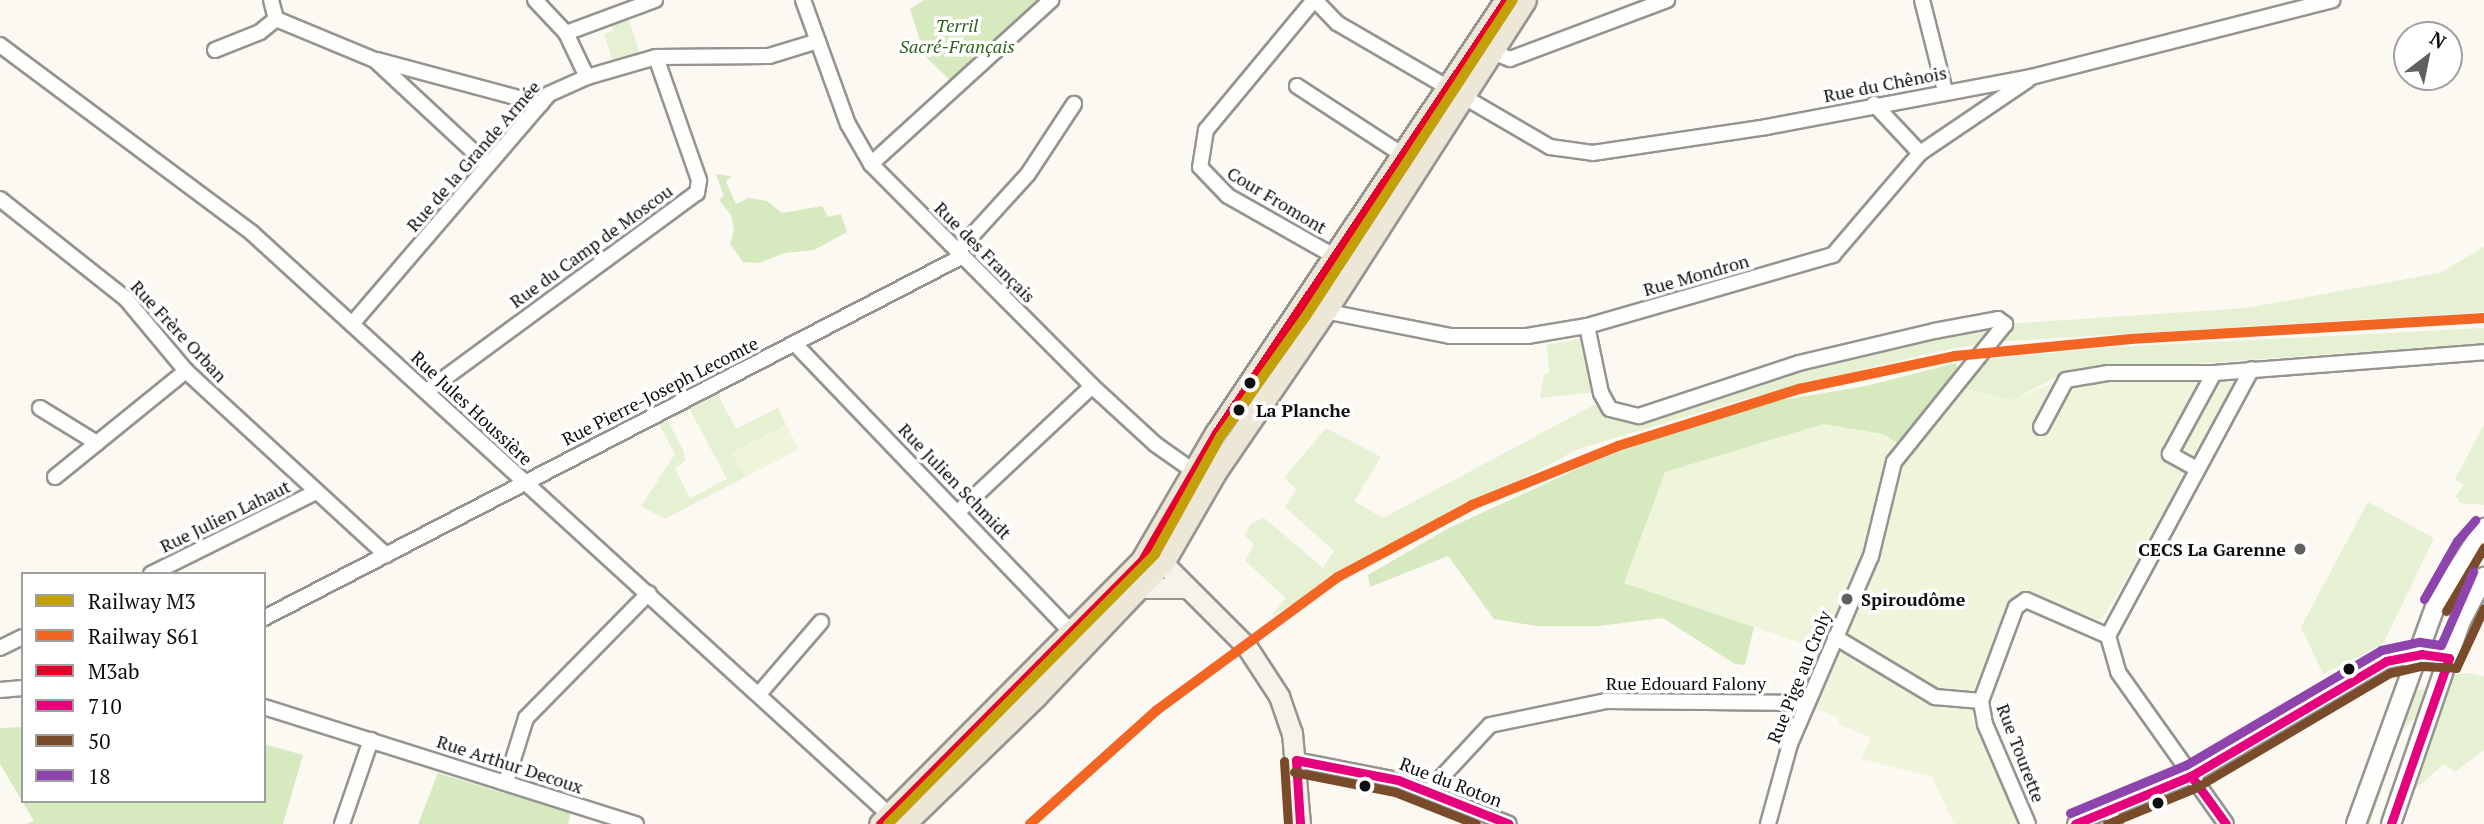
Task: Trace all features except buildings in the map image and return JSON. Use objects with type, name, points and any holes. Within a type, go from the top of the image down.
[{"type":"main road","points":[[1484,48],[1506,0]]},
{"type":"main road","points":[[1200,476],[1326,310],[1411,161],[1454,93],[1484,48],[1525,0]]},
{"type":"main road","points":[[1079,640],[1142,588],[1156,555],[1200,476],[1308,298],[1336,257],[1411,161]]},
{"type":"main road","points":[[1156,555],[1265,672],[1292,731],[1300,824]]},
{"type":"main road","points":[[893,822],[1079,640],[1156,555]]},
{"type":"main road","points":[[1142,588],[1186,588]]},
{"type":"street","points":[[271,0],[276,19]]},
{"type":"street","points":[[535,0],[566,33],[587,77]]},
{"type":"street","points":[[566,33],[655,0]]},
{"type":"street","name":"Rue des Français","points":[[803,0],[856,145],[959,254],[1092,386],[1154,444],[1200,476]]},
{"type":"street","points":[[872,163],[1051,0]]},
{"type":"street","name":"Rue du Chênois","points":[[1314,0],[1337,23],[1550,148],[1593,153],[1766,127],[1874,104],[2031,77],[2332,0]]},
{"type":"street","name":"Cour Fromont","points":[[1314,0],[1206,130],[1200,167],[1211,184],[1336,257]]},
{"type":"street","points":[[1484,48],[1510,58],[1634,4],[1667,0]]},
{"type":"street","points":[[1922,0],[1945,91]]},
{"type":"street","points":[[215,50],[260,32],[276,19]]},
{"type":"street","points":[[276,19],[375,60],[541,104]]},
{"type":"street","name":"Rue de la Grande Armée","points":[[352,324],[549,94],[587,77],[656,57],[769,56],[818,41]]},
{"type":"street","name":"Rue Jules Houssière","points":[[0,45],[252,233],[759,694],[893,822]]},
{"type":"street","name":"Rue du Camp de Moscou","points":[[427,391],[696,192],[699,180],[656,57]]},
{"type":"street","points":[[375,60],[488,165]]},
{"type":"street","name":"Rue Mondron","points":[[1308,298],[1326,310],[1450,336],[1527,336],[1587,326],[1833,255],[1920,153],[2031,77]]},
{"type":"street","points":[[1297,86],[1411,161]]},
{"type":"street","points":[[959,254],[1028,174],[1074,104]]},
{"type":"street","points":[[1874,104],[1920,153]]},
{"type":"street","name":"Rue Frère Orban","points":[[0,199],[126,299],[186,371],[386,555]]},
{"type":"street","name":"Rue Pierre-Joseph Lecomte","points":[[266,617],[795,344],[959,254]]},
{"type":"street","name":"Rue Pige au Croly","points":[[1587,326],[1601,393],[1610,409],[1639,416],[1799,363],[1947,328],[1998,319],[2005,324],[1972,369],[1914,432],[1894,462],[1871,556],[1790,744],[1768,824]]},
{"type":"street","name":"Rue Julien Schmidt","points":[[795,344],[1079,640]]},
{"type":"street","points":[[2041,427],[2066,380],[2108,373],[2214,373],[2484,352]]},
{"type":"street","points":[[2226,824],[2118,672],[2108,636],[2195,468],[2252,369]]},
{"type":"street","points":[[55,477],[186,371]]},
{"type":"street","points":[[2195,468],[2170,454],[2214,373]]},
{"type":"street","points":[[958,512],[1092,386]]},
{"type":"street","points":[[40,408],[97,443]]},
{"type":"street","name":"Rue Julien Lahaut","points":[[155,572],[316,492]]},
{"type":"street","points":[[2357,824],[2437,601],[2484,528]]},
{"type":"street","points":[[2391,824],[2449,658],[2484,577]]},
{"type":"street","points":[[506,782],[526,718],[649,593]]},
{"type":"street","name":"Rue Tourette","points":[[2028,824],[1985,724],[1981,701],[2021,602],[2038,604],[2108,636]]},
{"type":"street","points":[[759,694],[821,622]]},
{"type":"street","points":[[1835,637],[1935,697],[1981,701]]},
{"type":"street","points":[[0,648],[21,638]]},
{"type":"street","points":[[2076,824],[2112,817],[2191,776],[2386,662],[2416,656],[2449,658]]},
{"type":"street","points":[[0,690],[21,688]]},
{"type":"street","name":"Rue Edouard Falony","points":[[1429,792],[1490,725],[1606,701],[1807,703]]},
{"type":"street","name":"Rue Arthur Decoux","points":[[266,708],[636,824]]},
{"type":"street","points":[[342,824],[371,740]]},
{"type":"street","name":"Rue du Roton","points":[[1296,760],[1398,780],[1509,824]]},
{"type":"green space","name":"Terril Sacré-Français","points":[[924,0],[1052,0],[956,86],[925,56],[910,9]]},
{"type":"green space","points":[[627,15],[640,54],[613,62],[604,34],[613,31],[611,22]]},
{"type":"green space","points":[[716,174],[731,176],[726,182],[736,204],[749,198],[767,201],[782,213],[822,206],[828,217],[841,214],[847,232],[814,250],[785,253],[759,263],[743,262],[730,244],[734,230],[731,215],[719,200],[724,196]]},
{"type":"green space","points":[[2484,247],[2484,312],[1991,342],[1934,352],[1745,399],[1578,449],[1271,616],[1286,598],[1245,561],[1254,544],[1244,535],[1252,523],[1264,518],[1323,568],[1334,551],[1285,507],[1297,489],[1284,478],[1326,428],[1381,457],[1354,501],[1383,518],[1594,405],[1640,416],[1998,319],[2005,324],[2247,308],[2440,273]]},
{"type":"green space","points":[[2484,328],[2484,343],[2064,373],[2012,400],[1962,388],[1970,361],[2115,347]]},
{"type":"green space","points":[[1585,338],[1595,392],[1540,398],[1544,375],[1549,373],[1547,345]]},
{"type":"green space","points":[[1956,363],[1959,377],[1900,445],[1625,583],[1754,627],[1745,665],[1735,664],[1663,618],[1598,626],[1536,626],[1494,619],[1448,556],[1370,587],[1368,575],[1447,529],[1590,463],[1734,408],[1866,386]]},
{"type":"green space","name":"Spiroudôme","points":[[2252,369],[2101,621],[2054,602],[2021,596],[1982,680],[1972,718],[2018,824],[1954,824],[1932,777],[1861,759],[1871,738],[1839,724],[1838,717],[1813,709],[1794,674],[1805,644],[1624,583],[1665,472],[1823,424],[1883,434],[1900,445],[1962,388],[2012,400],[2066,378]]},
{"type":"green space","points":[[716,391],[736,429],[778,408],[786,425],[732,453],[745,477],[665,519],[641,506],[675,454],[658,422],[666,417],[684,452],[685,461],[675,468],[690,498],[727,479],[690,410],[675,418],[673,414]]},
{"type":"green space","points":[[786,425],[799,449],[745,477],[732,453]]},
{"type":"green space","points":[[2484,425],[2484,505],[2460,503],[2456,496],[2464,485],[2455,479]]},
{"type":"green space","points":[[2368,502],[2434,538],[2383,644],[2323,674],[2301,627]]},
{"type":"green space","points":[[2468,673],[2484,676],[2484,750],[2455,772],[2444,764],[2410,794],[2450,675]]},
{"type":"green space","points":[[2432,687],[2425,709],[2401,731],[2370,824],[2364,824],[2410,692]]},
{"type":"green space","points":[[21,727],[21,799],[0,764],[0,728]]},
{"type":"green space","points":[[266,745],[303,755],[283,824],[26,824],[34,821],[23,803],[266,803]]},
{"type":"green space","points":[[438,773],[571,813],[568,824],[418,824]]},
{"type":"rail line","name":"M3","points":[[888,824],[1155,554],[1220,437],[1306,316],[1513,0]]},
{"type":"rail line","name":"S61","points":[[1030,824],[1157,710],[1338,577],[1472,505],[1618,446],[1799,389],[1955,356],[2131,339],[2484,318]]},
{"type":"transit line","name":"M3ab","points":[[880,824],[1142,560],[1216,433],[1506,0]]},
{"type":"transit line","name":"18","points":[[2424,599],[2457,541],[2475,520]]},
{"type":"transit line","name":"50","points":[[2446,611],[2484,547]]},
{"type":"transit line","name":"18","points":[[2070,813],[2186,765],[2381,650],[2420,642],[2441,645],[2473,572]]},
{"type":"transit line","name":"50","points":[[2107,824],[2197,787],[2390,673],[2421,666],[2456,668],[2484,608]]},
{"type":"transit line","name":"710","points":[[2075,824],[2191,776],[2386,661],[2421,654],[2449,658],[2391,824]]},
{"type":"transit line","name":"710","points":[[1296,760],[1398,780],[1509,824]]},
{"type":"transit line","name":"710","points":[[1296,760],[1300,824]]},
{"type":"transit line","name":"50","points":[[1284,761],[1288,824]]},
{"type":"transit line","name":"50","points":[[1294,772],[1395,792],[1476,824]]},
{"type":"transit line","name":"710","points":[[2191,776],[2226,824]]},
{"type":"place","name":"La Planche","points":[[1239,410]]},
{"type":"place","name":"CECS La Garenne","points":[[2300,549]]},
{"type":"place","name":"Spiroudôme","points":[[1847,599]]}]
